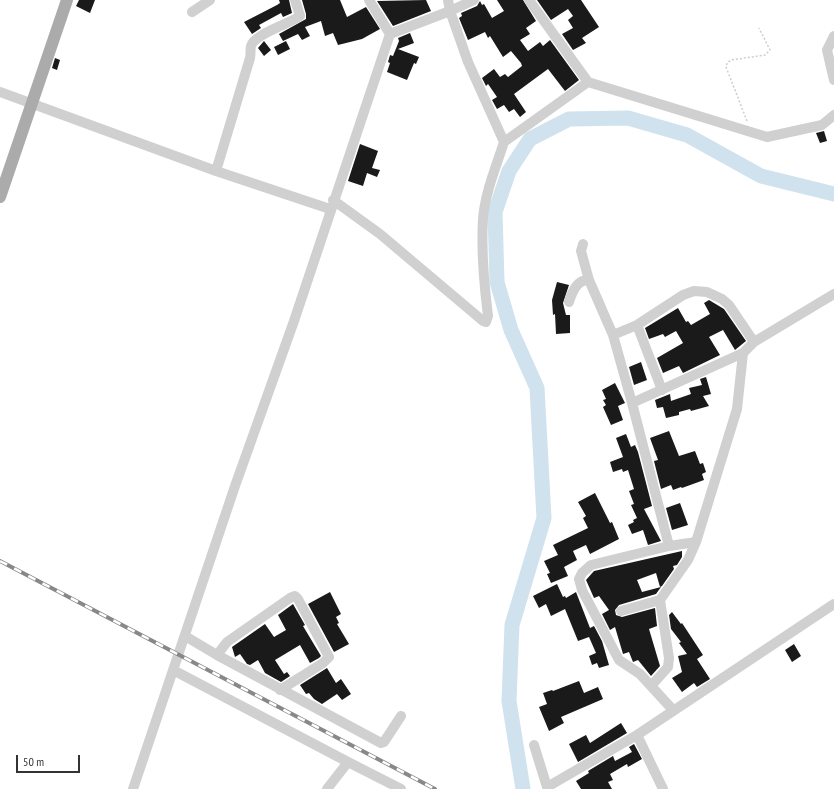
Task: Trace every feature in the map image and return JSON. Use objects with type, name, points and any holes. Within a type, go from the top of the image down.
[{"type":"main road","points":[[0,197],[67,0]]},
{"type":"street","points":[[192,12],[210,0]]},
{"type":"street","points":[[216,171],[250,58],[251,45],[260,35],[273,31],[300,16],[295,0]]},
{"type":"street","points":[[369,0],[390,34]]},
{"type":"street","points":[[448,0],[450,12],[468,62],[504,142]]},
{"type":"street","points":[[390,34],[450,12],[474,0]]},
{"type":"street","points":[[529,0],[588,82],[752,134],[767,137],[822,125],[834,115]]},
{"type":"street","points":[[133,789],[235,486],[294,321],[331,205],[390,34]]},
{"type":"street","points":[[834,36],[827,50],[834,80]]},
{"type":"street","points":[[0,92],[216,171],[331,205],[380,234],[486,322],[488,316],[483,275],[483,218],[491,182],[504,142],[588,82]]},
{"type":"street","points":[[583,244],[581,252],[589,280],[613,335],[669,546]]},
{"type":"street","points":[[569,302],[572,291],[576,286],[583,280],[589,280]]},
{"type":"street","points":[[613,335],[637,325],[683,295],[694,291],[707,292],[722,299],[729,305],[754,342]]},
{"type":"street","points":[[632,403],[743,354],[754,342],[834,294]]},
{"type":"street","points":[[637,325],[662,390]]},
{"type":"street","points":[[621,611],[660,600],[688,560],[696,542],[737,409],[743,354]]},
{"type":"street","points":[[673,710],[640,674],[619,660],[582,590],[578,579],[591,565],[669,546],[696,542]]},
{"type":"street","points":[[216,655],[228,642],[295,596],[329,657],[323,663],[280,690]]},
{"type":"street","points":[[651,686],[668,667],[669,658],[660,600]]},
{"type":"street","points":[[534,745],[547,788],[637,736],[673,710],[834,604]]},
{"type":"street","points":[[184,636],[280,690],[381,743],[384,742],[401,716]]},
{"type":"street","points":[[173,670],[402,789]]},
{"type":"street","points":[[637,736],[663,789]]},
{"type":"street","points":[[327,789],[348,762]]},
{"type":"path","points":[[752,134],[726,67],[727,63],[731,60],[764,55],[768,53],[770,50],[759,28]]},
{"type":"building","points":[[79,0],[95,0],[90,13],[76,6]]},
{"type":"building","points":[[279,0],[289,0],[292,13],[283,17],[281,13],[259,25],[261,28],[252,34],[244,22],[277,5],[280,3]]},
{"type":"building","points":[[302,0],[340,0],[347,17],[366,7],[380,29],[362,39],[338,45],[333,33],[325,36],[321,21],[305,27],[310,36],[302,40],[298,34],[283,41],[279,34],[306,19]]},
{"type":"building","points":[[426,0],[431,11],[393,26],[377,1]]},
{"type":"building","points":[[497,0],[523,0],[536,21],[526,28],[530,34],[520,40],[528,51],[540,42],[543,46],[550,40],[579,80],[565,91],[548,69],[514,94],[526,112],[520,117],[514,109],[509,112],[504,105],[497,109],[492,100],[497,97],[488,84],[486,86],[482,78],[494,69],[500,77],[505,74],[508,77],[522,66],[521,63],[511,51],[503,57],[490,36],[488,38],[485,32],[468,40],[459,18],[462,16],[461,13],[477,6],[480,1],[482,5],[484,4],[492,18],[504,11]]},
{"type":"building","points":[[537,0],[581,0],[599,27],[582,38],[586,43],[573,50],[562,34],[573,28],[568,20],[573,16],[568,9],[551,20]]},
{"type":"building","points":[[410,33],[414,43],[398,49],[419,57],[416,64],[414,63],[407,80],[387,72],[390,63],[388,62],[390,55],[393,56],[399,41],[398,38]]},
{"type":"building","points":[[264,41],[271,50],[264,56],[258,48]]},
{"type":"building","points":[[286,41],[290,49],[278,55],[274,47]]},
{"type":"building","points":[[55,58],[60,60],[57,70],[52,68]]},
{"type":"building","points":[[824,131],[827,141],[820,143],[816,133]]},
{"type":"building","points":[[360,144],[378,151],[372,168],[380,170],[377,177],[367,173],[363,186],[348,181]]},
{"type":"building","points":[[557,282],[569,285],[563,303],[566,315],[570,315],[570,333],[556,334],[555,314],[553,315],[552,300]]},
{"type":"building","points":[[709,300],[724,309],[746,341],[735,350],[723,330],[709,337],[720,355],[683,373],[679,366],[663,373],[657,358],[683,343],[676,331],[665,337],[663,334],[649,339],[645,328],[678,308],[686,322],[688,321],[691,325],[710,314],[704,303]]},
{"type":"building","points":[[641,362],[647,380],[634,385],[629,367]]},
{"type":"building","points":[[706,377],[711,394],[703,396],[709,406],[691,411],[690,409],[679,412],[679,415],[666,418],[663,407],[657,408],[655,400],[670,394],[671,401],[691,394],[689,388],[702,385],[700,379]]},
{"type":"building","points":[[615,383],[625,403],[618,406],[623,420],[611,425],[603,407],[606,405],[603,400],[606,399],[602,390]]},
{"type":"building","points":[[669,431],[679,456],[695,451],[700,464],[703,463],[706,472],[702,474],[704,480],[673,490],[671,485],[661,489],[654,461],[658,460],[650,438]]},
{"type":"building","points":[[626,434],[631,447],[635,445],[638,452],[652,506],[644,509],[661,541],[648,545],[643,530],[632,534],[628,525],[634,522],[633,520],[637,518],[631,505],[634,504],[629,491],[634,489],[628,470],[623,472],[622,469],[613,472],[610,462],[623,457],[616,438]]},
{"type":"building","points":[[595,493],[610,523],[612,522],[619,539],[590,554],[586,545],[573,551],[577,560],[564,567],[568,576],[551,583],[547,574],[550,573],[544,561],[558,555],[553,545],[588,528],[583,518],[586,516],[578,502]]},
{"type":"building","points":[[680,503],[688,525],[672,530],[666,508]]},
{"type":"building","points":[[682,551],[682,557],[677,565],[673,566],[674,569],[662,586],[660,587],[656,573],[637,580],[642,592],[661,587],[656,594],[619,605],[615,610],[616,615],[622,617],[655,608],[657,626],[649,629],[660,666],[651,676],[638,660],[633,662],[629,652],[623,654],[615,627],[610,630],[602,614],[609,610],[599,596],[594,598],[586,580],[594,571]]},
{"type":"building","points":[[557,584],[563,597],[565,596],[566,598],[576,592],[590,628],[594,626],[602,641],[609,665],[599,668],[597,663],[592,665],[589,656],[596,653],[589,637],[578,641],[565,609],[551,616],[546,604],[539,608],[533,596]]},
{"type":"building","points":[[330,592],[341,614],[336,617],[339,623],[337,624],[349,644],[334,652],[308,604]]},
{"type":"building","points":[[293,604],[305,625],[303,626],[321,656],[310,663],[300,645],[275,660],[284,674],[287,672],[290,676],[281,682],[265,673],[258,660],[250,665],[247,664],[240,654],[235,657],[232,647],[265,624],[274,637],[286,630],[278,615]]},
{"type":"building","points":[[672,612],[681,624],[682,623],[703,655],[697,659],[710,679],[697,687],[694,683],[682,692],[672,678],[682,672],[678,656],[687,654],[679,643],[681,642],[671,629],[669,615]]},
{"type":"building","points":[[794,644],[801,656],[792,662],[785,650]]},
{"type":"building","points":[[327,668],[336,683],[341,679],[351,694],[342,700],[337,694],[322,704],[314,699],[309,693],[306,694],[300,685]]},
{"type":"building","points":[[579,681],[584,693],[598,687],[603,699],[561,717],[564,723],[549,731],[539,707],[547,704],[543,693],[553,691]]},
{"type":"building","points":[[621,723],[627,733],[578,762],[569,744],[586,735],[590,743]]},
{"type":"building","points":[[634,744],[642,759],[628,767],[627,764],[610,774],[613,780],[608,782],[612,789],[581,789],[576,781],[589,773],[588,771],[613,756],[615,761],[632,752],[629,747]]},
{"type":"waterway","points":[[523,789],[509,701],[512,625],[544,518],[537,388],[511,330],[497,282],[495,212],[509,171],[530,139],[569,119],[628,118],[687,135],[761,176],[834,194]]},
{"type":"railway","points":[[0,561],[435,789]]}]
